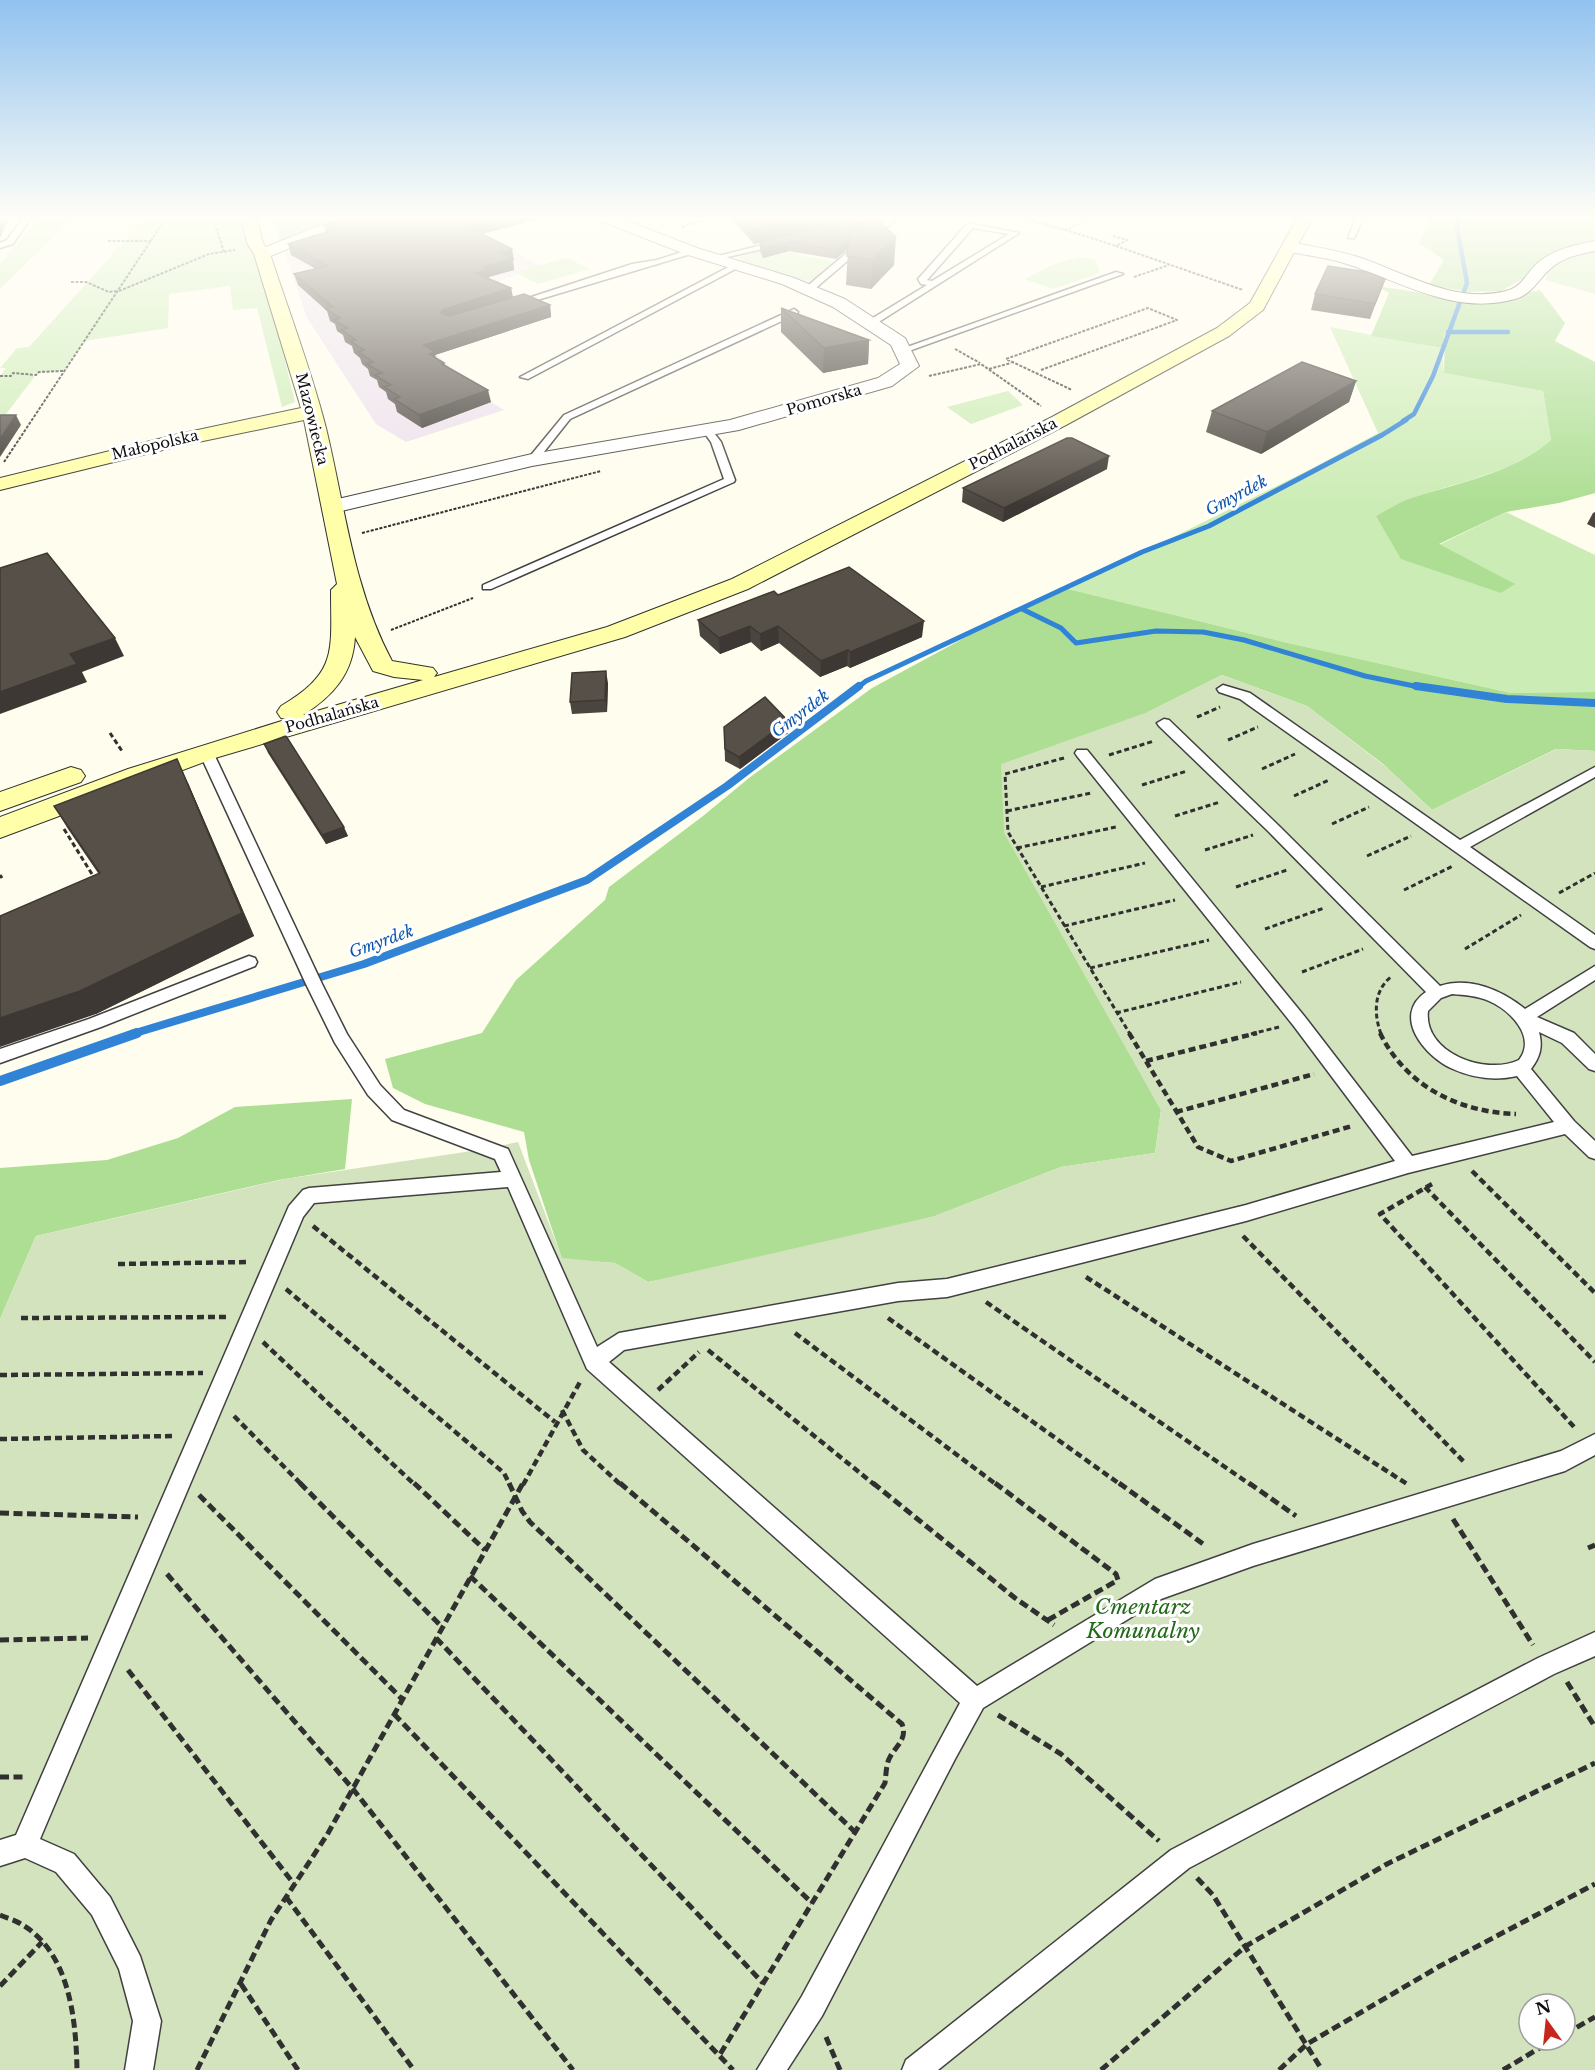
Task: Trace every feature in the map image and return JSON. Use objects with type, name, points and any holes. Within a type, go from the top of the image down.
[{"type":"street","name":"Mazowiecka","points":[[280,312],[312,412],[343,558],[356,605],[368,638],[382,666]]},
{"type":"street","points":[[853,312],[899,342],[903,350]]},
{"type":"street","name":"Podhalańska","points":[[0,828],[138,775],[206,752],[616,632],[740,584],[1059,421],[1223,332],[1250,312]]},
{"type":"street","name":"Pomorska","points":[[333,507],[532,460],[732,426],[885,382],[910,366],[903,350]]},
{"type":"street","name":"Małopolska","points":[[1,475],[312,412]]},
{"type":"street","name":"Mazowiecka","points":[[342,662],[343,558]]},
{"type":"street","name":"Podhalańska","points":[[0,802],[128,758],[424,673],[585,628],[668,613]]},
{"type":"street","points":[[290,712],[315,697],[342,662],[350,678],[368,689],[385,695],[406,694]]},
{"type":"street","points":[[343,712],[363,698],[382,666],[394,670],[424,673]]},
{"type":"lane","points":[[525,377],[651,312]]},
{"type":"lane","points":[[532,460],[567,417],[794,312]]},
{"type":"lane","points":[[871,323],[889,312]]},
{"type":"lane","points":[[903,350],[1012,312]]},
{"type":"lane","points":[[487,587],[730,480],[716,442],[708,431]]},
{"type":"lane","points":[[1223,689],[1245,696],[1595,943]]},
{"type":"lane","points":[[1164,723],[1309,863],[1436,992]]},
{"type":"lane","points":[[206,752],[311,976],[342,1038],[374,1090],[398,1115],[502,1154],[594,1362],[975,1700]]},
{"type":"lane","points":[[1085,757],[1299,1021],[1408,1165]]},
{"type":"lane","points":[[1460,847],[1595,771]]},
{"type":"lane","points":[[0,1056],[95,1023],[249,962]]},
{"type":"lane","points":[[1523,1018],[1595,972]]},
{"type":"lane","points":[[1452,988],[1471,989],[1491,995],[1509,1005],[1523,1018],[1532,1032],[1535,1046],[1530,1059],[1520,1068],[1496,1072],[1468,1068],[1450,1060],[1424,1035],[1419,1022],[1419,1009],[1425,999],[1436,992],[1452,988]]},
{"type":"lane","points":[[1523,1018],[1568,1038],[1595,1064]]},
{"type":"lane","points":[[1520,1068],[1568,1126],[1595,1152]]},
{"type":"lane","points":[[594,1362],[619,1342],[860,1299],[961,1285],[1226,1218],[1408,1165],[1568,1126]]},
{"type":"lane","points":[[140,2070],[147,2021],[131,1965],[101,1906],[65,1863],[12,1849],[113,1642],[296,1212],[309,1196],[513,1179]]},
{"type":"lane","points":[[771,2070],[812,2006],[946,1750],[975,1700],[1155,1590],[1307,1538],[1565,1460],[1593,1445]]},
{"type":"lane","points":[[916,2070],[1180,1859],[1550,1664],[1595,1644]]},
{"type":"path","points":[[1,475],[63,371],[104,312]]},
{"type":"path","points":[[1080,394],[1006,359],[1138,312]]},
{"type":"path","points":[[1041,370],[1178,320],[1157,312]]},
{"type":"path","points":[[989,369],[1013,362]]},
{"type":"path","points":[[922,378],[981,364],[1041,406]]},
{"type":"path","points":[[0,376],[11,376],[13,373],[36,375],[39,372],[63,371]]},
{"type":"path","points":[[356,535],[602,471]]},
{"type":"path","points":[[388,631],[483,594],[487,587]]},
{"type":"path","points":[[1228,740],[1278,719]]},
{"type":"path","points":[[110,733],[122,751]]},
{"type":"path","points":[[1176,734],[1005,774],[1008,832],[1197,1147],[1231,1161],[1373,1120]]},
{"type":"path","points":[[1262,769],[1315,745]]},
{"type":"path","points":[[1142,785],[1207,764]]},
{"type":"path","points":[[1294,796],[1351,771]]},
{"type":"path","points":[[1007,811],[1111,789]]},
{"type":"path","points":[[1175,816],[1240,796]]},
{"type":"path","points":[[1332,824],[1389,797]]},
{"type":"path","points":[[1017,848],[1138,822]]},
{"type":"path","points":[[74,824],[63,828],[101,887]]},
{"type":"path","points":[[1367,856],[1430,826]]},
{"type":"path","points":[[1205,850],[1274,829]]},
{"type":"path","points":[[1404,890],[1472,856]]},
{"type":"path","points":[[1041,887],[1167,858]]},
{"type":"path","points":[[1236,886],[1309,863]]},
{"type":"path","points":[[1064,926],[1197,895]]},
{"type":"path","points":[[1265,929],[1345,900]]},
{"type":"path","points":[[1090,968],[1229,935]]},
{"type":"path","points":[[1302,972],[1385,941]]},
{"type":"path","points":[[1116,1013],[1263,976]]},
{"type":"path","points":[[1146,1061],[1299,1021]]},
{"type":"path","points":[[1176,1112],[1335,1068]]},
{"type":"path","points":[[1455,1154],[1595,1293]]},
{"type":"path","points":[[1593,1445],[1380,1214],[1425,1187],[1595,1362]]},
{"type":"path","points":[[296,1212],[555,1422]]},
{"type":"path","points":[[1226,1218],[1486,1484]]},
{"type":"path","points":[[1060,1260],[1436,1500],[1595,1727]]},
{"type":"path","points":[[118,1264],[272,1268],[504,1473],[516,1494],[524,1515],[530,1522],[855,1832]]},
{"type":"path","points":[[961,1285],[1295,1515],[1307,1538]]},
{"type":"path","points":[[860,1299],[1201,1540],[1220,1566]]},
{"type":"path","points":[[771,1315],[1116,1574],[1118,1580],[1048,1620]]},
{"type":"path","points":[[21,1318],[250,1322],[485,1550]]},
{"type":"path","points":[[642,1405],[701,1349],[710,1351],[1015,1598],[1075,1639]]},
{"type":"path","points":[[197,2070],[271,1920],[327,1835],[555,1422],[594,1362]]},
{"type":"path","points":[[0,1375],[228,1373]]},
{"type":"path","points":[[217,1398],[442,1627]]},
{"type":"path","points":[[562,1410],[591,1459],[902,1724],[906,1731],[888,1760],[885,1783],[719,2056]]},
{"type":"path","points":[[0,1438],[201,1436]]},
{"type":"path","points":[[179,1487],[195,1491],[402,1699]]},
{"type":"path","points":[[0,1513],[166,1518]]},
{"type":"path","points":[[1588,1548],[1595,1545]]},
{"type":"path","points":[[150,1555],[353,1789],[573,2070]]},
{"type":"path","points":[[470,1576],[812,1903]]},
{"type":"path","points":[[436,1638],[763,1983]]},
{"type":"path","points":[[0,1640],[113,1642],[294,1884]]},
{"type":"path","points":[[975,1700],[1061,1754],[1180,1859],[1213,1895],[1322,2070]]},
{"type":"path","points":[[394,1713],[733,2070]]},
{"type":"path","points":[[1101,2070],[1246,1946],[1387,1864],[1595,1763]]},
{"type":"path","points":[[1279,2070],[1306,2044],[1440,1966],[1595,1884]]},
{"type":"path","points":[[286,1897],[414,2070]]},
{"type":"path","points":[[0,1915],[9,1918],[42,1942],[62,1971],[75,2026],[77,2070]]},
{"type":"path","points":[[0,1986],[42,1942]]},
{"type":"path","points":[[240,1983],[298,2070]]},
{"type":"path","points":[[1577,2027],[1595,2017]]},
{"type":"path","points":[[1503,2070],[1533,2052]]},
{"type":"shaded area","points":[[305,312],[437,312],[407,326],[478,394],[504,410],[406,442],[376,424]]},
{"type":"green space","points":[[61,312],[168,312],[168,328],[84,341],[63,371],[32,373],[31,375],[35,376],[0,422],[0,376],[6,368],[0,368],[17,348],[29,347]]},
{"type":"green space","points":[[258,312],[271,312],[279,336],[295,402],[282,407]]},
{"type":"green space","points":[[1381,312],[1556,312],[1565,323],[1555,341],[1595,362],[1595,493],[1559,503],[1506,512],[1439,544],[1515,584],[1501,593],[1401,559],[1376,516],[1409,499],[1501,470],[1535,452],[1551,440],[1543,391],[1444,373],[1445,330],[1443,348],[1371,336]]},
{"type":"green space","points":[[1330,327],[1442,348],[1444,373],[1543,391],[1551,440],[1531,455],[1487,475],[1419,496],[1376,516],[1439,545],[1506,512],[1595,555],[1595,692],[1511,693],[1288,643],[1068,589],[1311,469],[1378,433]]},
{"type":"green space","points":[[1008,391],[1023,405],[971,424],[947,407]]},
{"type":"green space","points":[[1068,589],[1288,643],[1511,693],[1595,692],[1595,751],[1556,749],[1432,810],[1383,764],[1307,706],[1222,675],[1148,712],[1104,1008],[1161,1110],[1155,1153],[1061,1167],[935,1216],[752,1262],[648,1282],[615,1263],[562,1259],[529,1160],[524,1132],[425,1104],[393,1088],[385,1059],[482,1033],[516,980],[605,900],[609,887],[749,778],[872,688],[968,636]]},
{"type":"green space","name":"Cmentarz Komunalny","points":[[1222,675],[1307,706],[1386,767],[1432,810],[1557,749],[1595,751],[1595,2070],[0,2070],[0,1319],[36,1236],[285,1179],[518,1142],[562,1258],[615,1263],[648,1282],[935,1216],[1061,1167],[1155,1153],[1161,1110],[1004,833],[1001,764],[1148,712]]},
{"type":"green space","points":[[352,1099],[345,1169],[279,1180],[36,1236],[0,1319],[0,1168],[107,1160],[178,1138],[235,1107]]},
{"type":"building","points":[[330,312],[441,312],[450,316],[465,312],[529,312],[424,345],[435,352],[429,354],[444,363],[442,364],[488,390],[419,415],[394,399],[400,397],[384,387],[391,385],[375,375],[382,373],[367,364],[373,362],[359,352],[364,350],[350,341],[356,340],[342,330],[348,328],[334,320],[340,318]]},
{"type":"building","points":[[785,312],[791,312],[869,340],[824,348]]},
{"type":"building","points":[[1302,362],[1356,381],[1267,432],[1212,411]]},
{"type":"building","points":[[0,415],[16,415],[0,439]]},
{"type":"building","points":[[1067,438],[1072,438],[1109,456],[1004,508],[963,488]]},
{"type":"building","points":[[47,553],[115,638],[70,654],[77,664],[0,692],[0,568]]},
{"type":"building","points":[[849,567],[924,621],[850,652],[848,650],[821,661],[778,626],[760,634],[750,626],[719,638],[698,620],[774,591],[778,595]]},
{"type":"building","points":[[606,671],[605,700],[570,702],[572,673]]},
{"type":"building","points":[[765,697],[788,721],[739,757],[725,749],[724,727]]},
{"type":"building","points":[[286,736],[344,827],[322,835],[264,744]]},
{"type":"building","points":[[177,759],[242,913],[80,991],[0,1018],[0,916],[100,873],[54,806]]},
{"type":"waterway","name":"Gmyrdek","points":[[1449,332],[1457,312]]},
{"type":"waterway","name":"Gmyrdek","points":[[1403,421],[1414,414],[1433,376],[1449,332]]},
{"type":"waterway","points":[[1449,332],[1508,332]]},
{"type":"waterway","name":"Gmyrdek","points":[[857,688],[866,681],[1142,552],[1209,526],[1382,435],[1406,420]]},
{"type":"waterway","points":[[1022,609],[1061,628],[1076,643],[1156,631],[1203,632],[1244,640],[1365,676],[1424,688]]},
{"type":"waterway","name":"Gmyrdek","points":[[132,1034],[364,964],[587,880],[727,786],[859,686]]},
{"type":"waterway","points":[[1416,686],[1507,699],[1595,703]]},
{"type":"waterway","name":"Gmyrdek","points":[[0,1081],[137,1033]]}]
